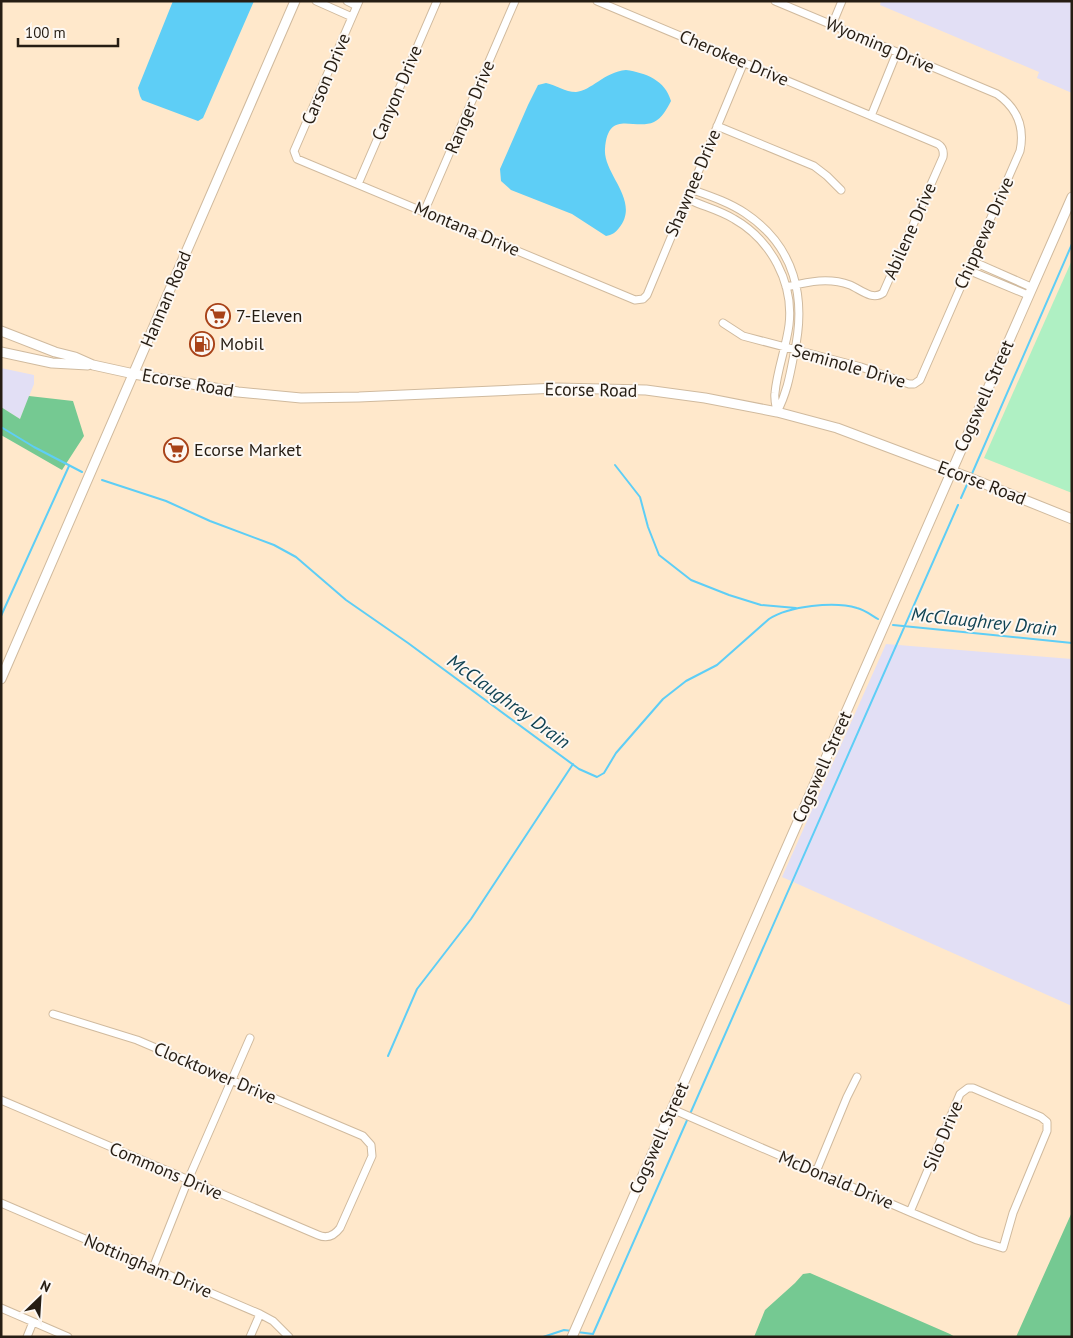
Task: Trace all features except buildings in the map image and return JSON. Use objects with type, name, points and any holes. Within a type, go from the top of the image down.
[{"type":"street","name":"Hannan Road","points":[[1,679],[295,1]]},
{"type":"street","points":[[316,1],[352,17]]},
{"type":"street","points":[[347,1],[358,3]]},
{"type":"street","name":"Canyon Drive","points":[[358,184],[437,1]]},
{"type":"street","name":"Ranger Drive","points":[[424,212],[515,1]]},
{"type":"street","name":"Cherokee Drive","points":[[597,1],[871,116]]},
{"type":"street","name":"Wyoming Drive","points":[[775,1],[986,89]]},
{"type":"street","points":[[832,25],[842,1]]},
{"type":"street","name":"Carson Drive","points":[[295,156],[294,151],[358,3]]},
{"type":"street","points":[[871,116],[897,52]]},
{"type":"street","name":"Shawnee Drive","points":[[640,300],[647,295],[744,62]]},
{"type":"street","name":"Chippewa Drive","points":[[914,384],[920,380],[1022,143],[1021,128],[1016,114],[1005,100],[986,89]]},
{"type":"street","name":"Abilene Drive","points":[[786,287],[815,280],[833,281],[849,285],[875,297],[882,293],[888,281],[944,151],[938,144],[871,116]]},
{"type":"street","points":[[717,126],[814,166],[841,190]]},
{"type":"street","name":"Montana Drive","points":[[295,156],[299,161],[635,300],[640,300]]},
{"type":"street","points":[[696,190],[750,216],[772,236],[792,268],[800,318],[796,349],[785,396],[777,412],[775,394],[789,320],[786,287],[770,252],[754,234],[735,219],[692,201],[688,194],[696,190]]},
{"type":"street","name":"Cogswell Street","points":[[572,1337],[1029,291],[1072,197]]},
{"type":"street","points":[[972,261],[1029,291]]},
{"type":"street","points":[[968,270],[1029,291]]},
{"type":"street","name":"Seminole Drive","points":[[723,324],[743,336],[861,366],[909,384],[914,384]]},
{"type":"street","name":"Ecorse Road","points":[[1,331],[54,352],[134,374],[238,392],[301,398],[368,397],[557,388],[633,389],[705,398],[777,412],[837,428],[1072,519]]},
{"type":"street","name":"Ecorse Road","points":[[1,352],[52,362],[93,364]]},
{"type":"street","name":"Clocktower Drive","points":[[53,1014],[136,1040],[360,1134],[368,1140],[371,1145],[372,1156],[340,1228],[332,1236]]},
{"type":"street","points":[[153,1268],[188,1180],[250,1038]]},
{"type":"street","points":[[816,1172],[857,1077]]},
{"type":"street","name":"Silo Drive","points":[[910,1212],[958,1099],[964,1090],[974,1088],[1041,1117],[1047,1122],[1047,1131],[1011,1218],[1003,1248]]},
{"type":"street","name":"Commons Drive","points":[[1,1100],[318,1235],[332,1236]]},
{"type":"street","name":"McDonald Drive","points":[[672,1109],[910,1212],[977,1240],[1003,1248]]},
{"type":"street","name":"Nottingham Drive","points":[[1,1203],[260,1314],[273,1321],[289,1337]]},
{"type":"street","points":[[1,1308],[68,1337]]},
{"type":"street","points":[[250,1337],[260,1314]]},
{"type":"street","points":[[27,1337],[33,1322]]},
{"type":"shaded area","points":[[881,1],[1072,1],[1072,93],[1037,78],[1039,72],[880,5]]},
{"type":"shaded area","points":[[1,368],[34,375],[34,384],[20,419],[1,407]]},
{"type":"shaded area","points":[[886,644],[1072,659],[1072,1006],[782,877]]},
{"type":"green space","points":[[1072,260],[1072,493],[984,458]]},
{"type":"green space","points":[[29,396],[73,401],[84,436],[62,470],[1,435],[1,407],[20,419]]},
{"type":"green space","points":[[1072,1212],[1072,1337],[1016,1337]]},
{"type":"green space","points":[[810,1273],[955,1337],[754,1337],[765,1310],[803,1274]]},
{"type":"water","points":[[173,1],[254,1],[203,118],[198,121],[142,100],[138,88]]},
{"type":"water","points":[[626,70],[641,73],[654,79],[664,88],[671,101],[662,116],[654,122],[617,125],[611,129],[607,136],[606,158],[624,198],[626,208],[625,218],[619,228],[606,236],[572,214],[511,190],[501,181],[500,169],[538,85],[546,83],[568,91],[582,91],[611,74]]},
{"type":"waterway","points":[[971,476],[1072,244]]},
{"type":"waterway","name":"McClaughrey Drain","points":[[1,427],[82,472]]},
{"type":"waterway","points":[[615,465],[640,497],[648,527],[659,555],[691,580],[729,595],[761,605],[796,608]]},
{"type":"waterway","points":[[1,616],[69,466]]},
{"type":"waterway","name":"McClaughrey Drain","points":[[102,480],[166,501],[210,521],[274,545],[296,557],[346,600],[408,643],[579,769],[597,777],[604,773],[616,753],[663,699],[686,681],[717,665],[769,619],[788,611],[824,605],[847,606],[860,609],[878,619]]},
{"type":"waterway","points":[[961,498],[969,480]]},
{"type":"waterway","points":[[690,1114],[958,505]]},
{"type":"waterway","name":"McClaughrey Drain","points":[[893,625],[1072,643]]},
{"type":"waterway","points":[[388,1056],[417,989],[471,919],[573,764]]},
{"type":"waterway","points":[[577,1332],[593,1334],[688,1118]]},
{"type":"waterway","points":[[543,1337],[564,1330],[572,1331]]},
{"type":"place","name":"7-Eleven","points":[[218,316]]},
{"type":"place","name":"Mobil","points":[[202,344]]},
{"type":"place","name":"Ecorse Market","points":[[176,450]]}]
